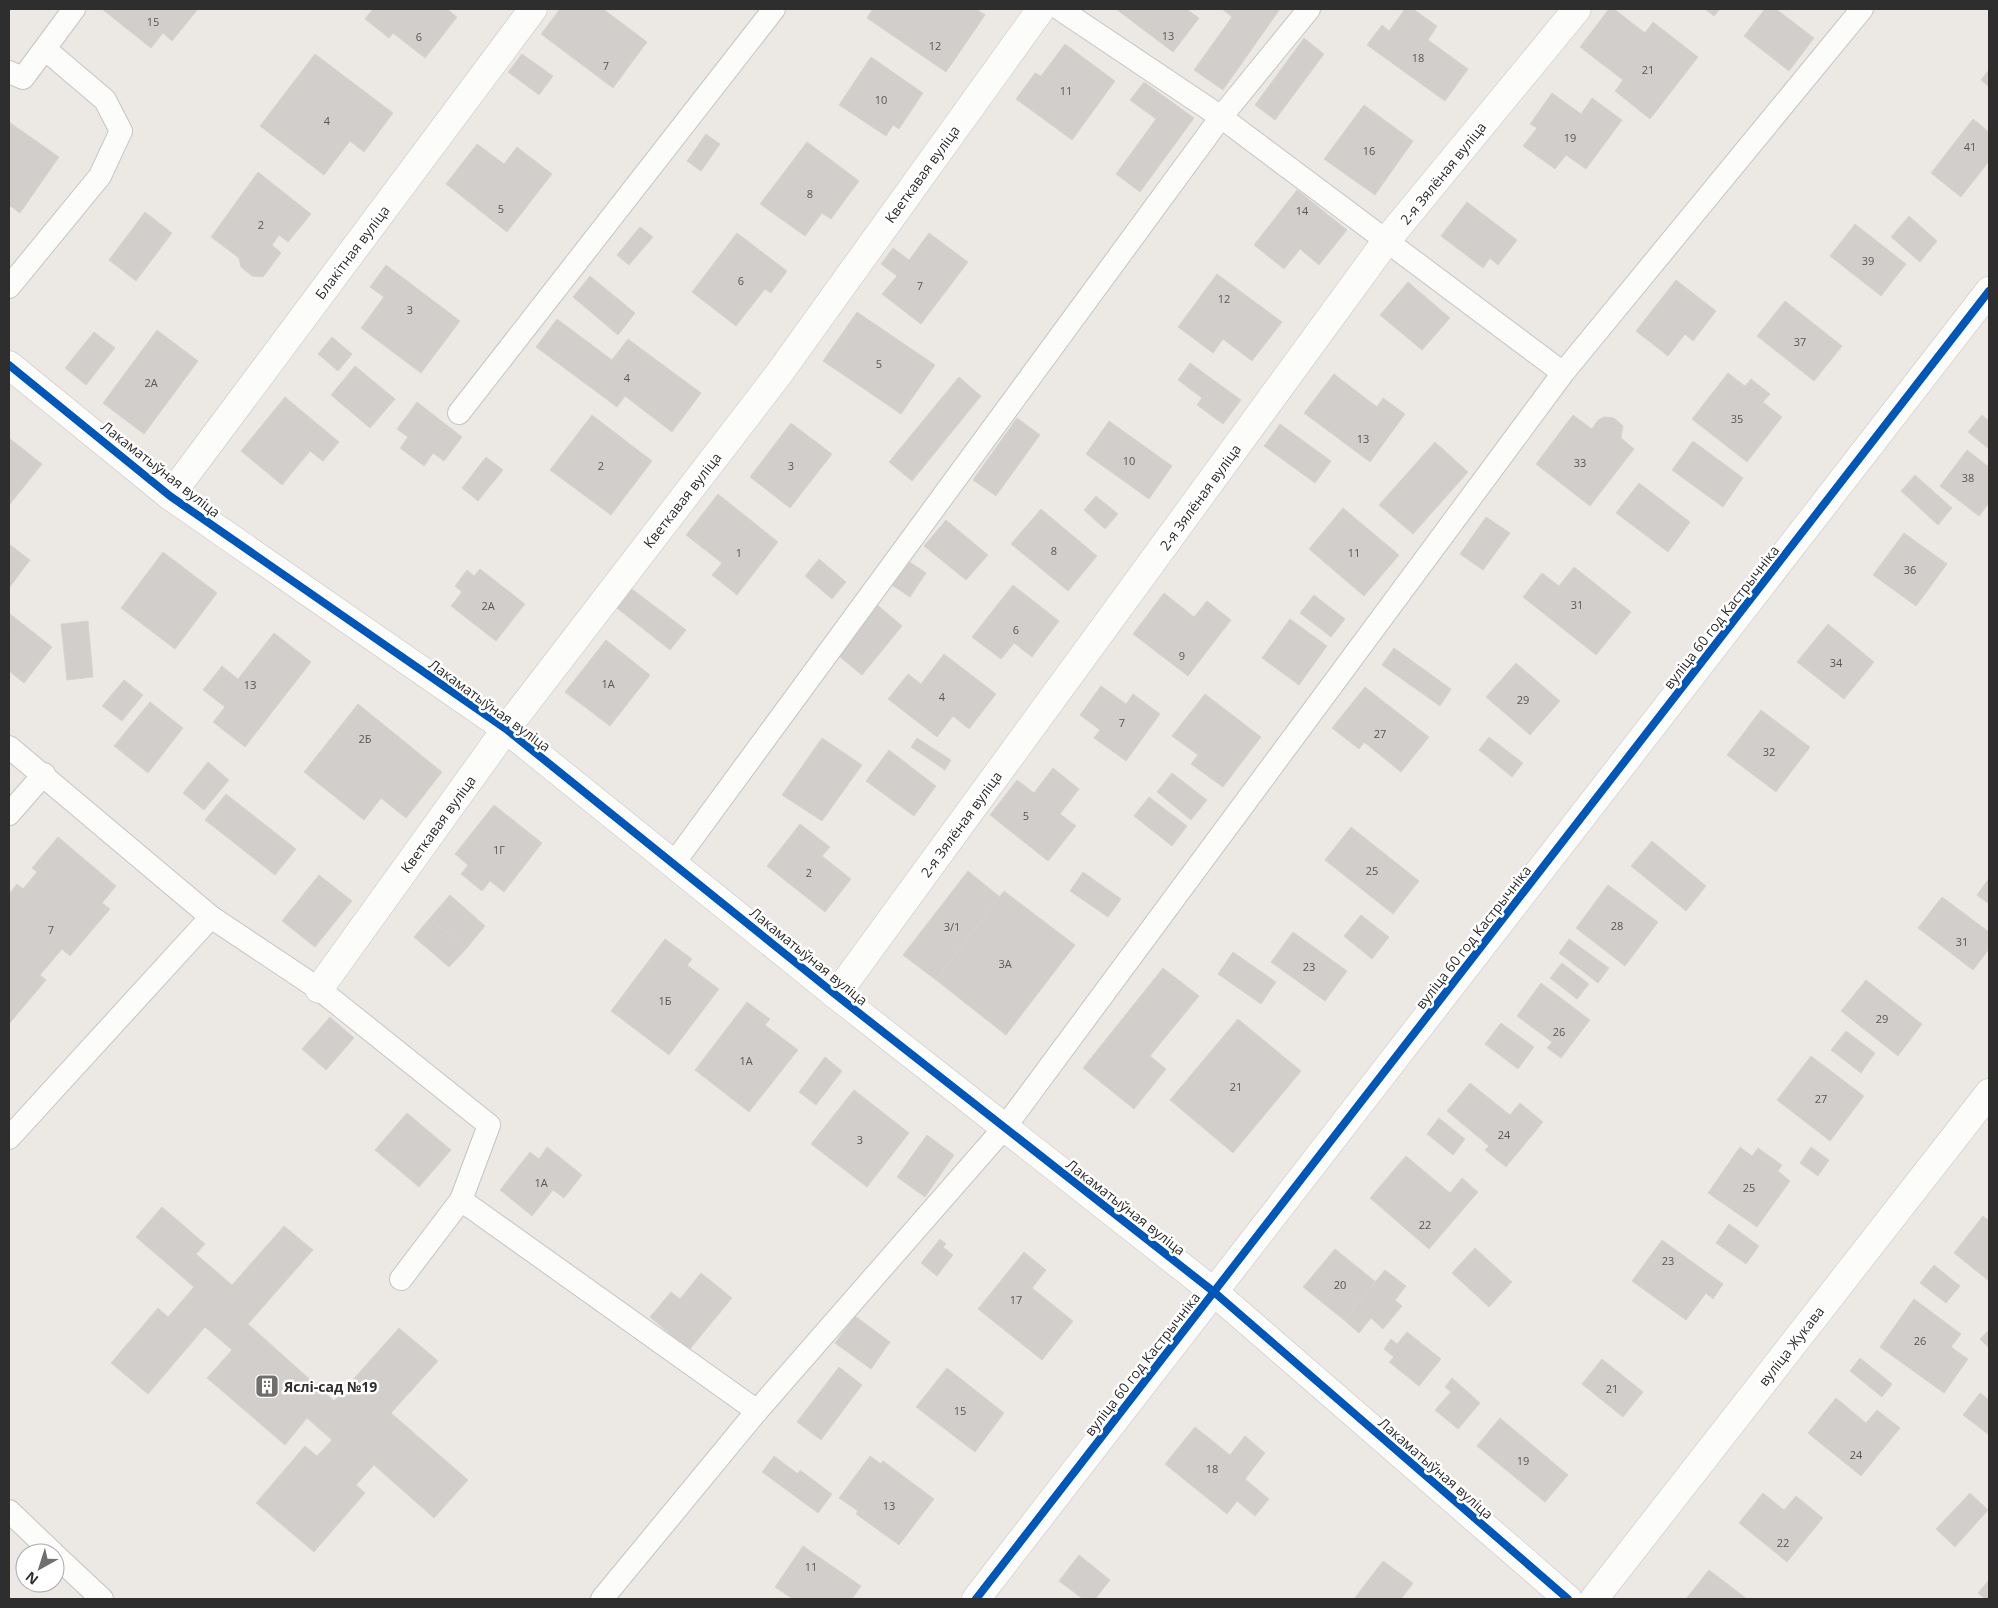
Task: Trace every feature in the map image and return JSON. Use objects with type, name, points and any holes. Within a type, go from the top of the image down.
[{"type":"street","name":"Блакітная вуліца","points":[[170,496],[533,9]]},
{"type":"street","name":"Кветкавая вуліца","points":[[319,989],[506,729],[778,375],[1041,9]]},
{"type":"street","name":"2-я Зялёная вуліца","points":[[836,995],[1387,240],[1577,9]]},
{"type":"street","name":"вуліца 60 год Кастрычніка","points":[[976,1599],[1989,291]]},
{"type":"street","name":"Лакаматыўная вуліца","points":[[9,365],[170,496],[506,729],[836,995],[1214,1292],[1568,1599]]},
{"type":"street","name":"вуліца Жукава","points":[[1594,1599],[1989,1093]]},
{"type":"lane","points":[[9,72],[23,78],[74,9]]},
{"type":"lane","points":[[459,413],[774,9]]},
{"type":"lane","points":[[1060,9],[1221,117],[1563,373]]},
{"type":"lane","points":[[674,863],[1221,117],[1308,9]]},
{"type":"lane","points":[[602,1599],[757,1411],[1005,1127],[1563,373],[1862,9]]},
{"type":"lane","points":[[9,287],[100,176],[121,131],[105,100],[45,49]]},
{"type":"lane","points":[[9,747],[44,774],[211,917],[319,989],[489,1125],[461,1200],[401,1280]]},
{"type":"lane","points":[[9,814],[44,774]]},
{"type":"lane","points":[[9,1138],[211,917]]},
{"type":"lane","points":[[461,1200],[757,1411]]},
{"type":"lane","points":[[9,1511],[42,1543]]},
{"type":"lane","points":[[65,1564],[102,1599]]},
{"type":"building","points":[[102,9],[198,9],[172,41],[163,33],[151,48]]},
{"type":"building","points":[[373,9],[447,9],[457,17],[425,58],[393,33],[389,38],[365,19]]},
{"type":"building","points":[[560,9],[603,9],[647,42],[613,88],[541,34]]},
{"type":"building","points":[[873,9],[976,9],[985,15],[946,72],[867,18]]},
{"type":"building","points":[[1116,9],[1186,9],[1199,18],[1173,52]]},
{"type":"building","points":[[1222,9],[1280,9],[1223,90],[1194,70],[1232,17]]},
{"type":"building","points":[[1405,9],[1413,9],[1437,26],[1428,40],[1468,69],[1445,101],[1367,45],[1382,25],[1389,31]]},
{"type":"building","points":[[1609,9],[1614,9],[1645,33],[1653,22],[1698,57],[1650,119],[1615,91],[1623,80],[1580,47]]},
{"type":"building","points":[[1705,9],[1720,9],[1714,16]]},
{"type":"building","points":[[1765,9],[1776,9],[1814,38],[1789,71],[1744,36]]},
{"type":"building","points":[[1304,38],[1324,54],[1275,120],[1255,105]]},
{"type":"building","points":[[1065,44],[1115,81],[1072,140],[1016,99],[1035,73],[1041,76]]},
{"type":"building","points":[[315,54],[393,113],[364,152],[350,141],[324,175],[260,126]]},
{"type":"building","points":[[522,54],[553,76],[539,95],[508,72]]},
{"type":"building","points":[[871,57],[923,93],[899,129],[893,125],[886,136],[839,105]]},
{"type":"building","points":[[1989,70],[1989,87],[1981,80]]},
{"type":"building","points":[[1144,82],[1194,118],[1140,192],[1116,174],[1156,119],[1130,100]]},
{"type":"building","points":[[1552,93],[1581,114],[1592,98],[1622,120],[1586,169],[1566,155],[1555,169],[1523,146],[1537,128],[1530,124]]},
{"type":"building","points":[[1364,105],[1413,141],[1375,195],[1324,159]]},
{"type":"building","points":[[1973,119],[1989,132],[1989,161],[1961,197],[1931,173]]},
{"type":"building","points":[[9,122],[59,157],[20,213],[9,205]]},
{"type":"building","points":[[706,134],[720,144],[701,171],[687,161]]},
{"type":"building","points":[[807,142],[859,181],[831,219],[822,213],[805,236],[760,204]]},
{"type":"building","points":[[477,144],[504,164],[517,147],[552,174],[507,232],[446,184]]},
{"type":"building","points":[[258,172],[311,214],[288,242],[279,235],[272,245],[281,253],[263,277],[252,276],[241,267],[239,258],[211,237]]},
{"type":"building","points":[[1297,190],[1347,230],[1319,265],[1300,249],[1284,269],[1254,245]]},
{"type":"building","points":[[1467,202],[1517,240],[1498,265],[1490,258],[1483,268],[1441,236]]},
{"type":"building","points":[[145,212],[172,233],[136,281],[109,260]]},
{"type":"building","points":[[1909,216],[1937,241],[1920,262],[1891,237]]},
{"type":"building","points":[[1855,224],[1906,264],[1881,296],[1830,256]]},
{"type":"building","points":[[640,227],[653,237],[629,265],[617,255]]},
{"type":"building","points":[[737,233],[787,271],[771,293],[765,289],[736,326],[692,292]]},
{"type":"building","points":[[929,233],[968,262],[921,324],[882,294],[897,276],[881,264],[893,248],[909,260]]},
{"type":"building","points":[[386,265],[460,321],[421,373],[361,328],[384,297],[370,287]]},
{"type":"building","points":[[1217,274],[1282,322],[1252,361],[1223,339],[1213,353],[1178,327]]},
{"type":"building","points":[[590,276],[635,313],[618,335],[573,297]]},
{"type":"building","points":[[1676,280],[1716,311],[1693,341],[1685,334],[1668,356],[1636,331]]},
{"type":"building","points":[[1408,282],[1450,318],[1422,350],[1380,315]]},
{"type":"building","points":[[1785,301],[1842,346],[1814,381],[1757,336]]},
{"type":"building","points":[[857,312],[935,365],[901,414],[823,361]]},
{"type":"building","points":[[557,319],[612,360],[628,339],[701,393],[672,432],[625,396],[617,407],[536,347]]},
{"type":"building","points":[[157,330],[198,361],[144,434],[103,403]]},
{"type":"building","points":[[94,332],[115,348],[86,385],[65,368]]},
{"type":"building","points":[[332,337],[352,354],[338,371],[318,354]]},
{"type":"building","points":[[1190,363],[1241,400],[1223,424],[1197,405],[1202,398],[1178,380]]},
{"type":"building","points":[[355,366],[395,399],[370,428],[331,395]]},
{"type":"building","points":[[1728,373],[1745,386],[1751,379],[1770,394],[1763,402],[1782,417],[1747,462],[1692,419]]},
{"type":"building","points":[[1334,374],[1377,407],[1383,398],[1405,414],[1370,462],[1304,413]]},
{"type":"building","points":[[959,377],[981,396],[912,481],[889,462]]},
{"type":"building","points":[[285,397],[339,442],[323,461],[310,451],[282,485],[241,451]]},
{"type":"building","points":[[417,402],[462,437],[444,461],[433,453],[424,466],[400,448],[408,437],[397,429]]},
{"type":"building","points":[[592,415],[652,461],[611,515],[550,470]]},
{"type":"building","points":[[1573,415],[1592,429],[1598,420],[1604,417],[1614,418],[1623,426],[1621,438],[1634,449],[1590,506],[1536,464]]},
{"type":"building","points":[[1982,415],[1989,421],[1989,449],[1968,432]]},
{"type":"building","points":[[1017,418],[1040,435],[996,496],[973,480]]},
{"type":"building","points":[[1109,421],[1172,466],[1149,499],[1086,454]]},
{"type":"building","points":[[791,423],[832,454],[790,508],[750,477]]},
{"type":"building","points":[[1280,424],[1331,461],[1315,483],[1264,446]]},
{"type":"building","points":[[9,438],[42,464],[10,504],[9,503]]},
{"type":"building","points":[[1693,441],[1743,478],[1723,507],[1672,470]]},
{"type":"building","points":[[1435,442],[1468,472],[1413,534],[1379,505]]},
{"type":"building","points":[[1967,450],[1989,467],[1989,503],[1979,516],[1940,486]]},
{"type":"building","points":[[486,457],[503,470],[478,501],[462,488]]},
{"type":"building","points":[[1915,475],[1952,508],[1938,525],[1901,491]]},
{"type":"building","points":[[1639,483],[1690,522],[1668,552],[1616,513]]},
{"type":"building","points":[[718,494],[778,542],[737,595],[712,575],[722,563],[686,535]]},
{"type":"building","points":[[1096,496],[1118,514],[1105,529],[1084,510]]},
{"type":"building","points":[[1343,508],[1399,555],[1364,596],[1309,549]]},
{"type":"building","points":[[1041,509],[1097,556],[1068,591],[1011,544]]},
{"type":"building","points":[[1486,517],[1510,533],[1483,570],[1460,554]]},
{"type":"building","points":[[946,520],[988,555],[966,580],[924,546]]},
{"type":"building","points":[[1904,533],[1947,564],[1916,606],[1873,575]]},
{"type":"building","points":[[9,544],[30,560],[9,588]]},
{"type":"building","points":[[163,552],[217,593],[175,649],[121,608]]},
{"type":"building","points":[[819,559],[846,582],[832,599],[805,576]]},
{"type":"building","points":[[908,561],[926,573],[910,597],[892,585]]},
{"type":"building","points":[[1574,567],[1631,612],[1596,655],[1523,597],[1542,573],[1559,586]]},
{"type":"building","points":[[480,569],[525,604],[496,641],[451,606],[462,592],[455,586],[467,570],[474,576]]},
{"type":"building","points":[[1013,585],[1059,621],[1032,657],[1014,643],[1001,659],[972,637]]},
{"type":"building","points":[[628,586],[686,630],[670,650],[613,605]]},
{"type":"building","points":[[1164,593],[1194,617],[1207,601],[1231,620],[1188,676],[1133,634]]},
{"type":"building","points":[[1314,595],[1345,619],[1331,637],[1300,613]]},
{"type":"building","points":[[875,603],[902,626],[862,675],[834,652]]},
{"type":"building","points":[[10,614],[52,647],[24,683],[9,671]]},
{"type":"building","points":[[1290,619],[1327,646],[1299,685],[1262,658]]},
{"type":"building","points":[[88,621],[93,677],[67,680],[61,624]]},
{"type":"building","points":[[1828,624],[1874,662],[1844,699],[1797,662]]},
{"type":"building","points":[[274,633],[311,662],[245,747],[213,722],[225,707],[203,690],[222,666],[238,679]]},
{"type":"building","points":[[606,640],[650,675],[610,726],[565,692]]},
{"type":"building","points":[[1394,648],[1451,689],[1440,706],[1382,665]]},
{"type":"building","points":[[944,654],[996,694],[969,729],[953,716],[937,737],[888,699],[908,674],[921,684]]},
{"type":"building","points":[[1516,663],[1560,701],[1530,735],[1486,697]]},
{"type":"building","points":[[124,680],[143,695],[122,721],[102,706]]},
{"type":"building","points":[[1101,686],[1126,704],[1133,694],[1160,714],[1126,761],[1094,738],[1100,730],[1080,715]]},
{"type":"building","points":[[1365,687],[1429,737],[1401,772],[1364,742],[1359,749],[1332,728]]},
{"type":"building","points":[[1205,694],[1261,737],[1223,787],[1191,764],[1198,755],[1172,736]]},
{"type":"building","points":[[150,702],[183,728],[148,773],[114,746]]},
{"type":"building","points":[[358,704],[442,772],[406,818],[381,798],[364,820],[304,772]]},
{"type":"building","points":[[1761,710],[1810,747],[1776,792],[1727,755]]},
{"type":"building","points":[[1489,737],[1523,763],[1512,777],[1479,750]]},
{"type":"building","points":[[822,738],[862,765],[822,821],[782,795]]},
{"type":"building","points":[[917,738],[951,760],[945,770],[911,747]]},
{"type":"building","points":[[889,750],[936,786],[914,816],[866,781]]},
{"type":"building","points":[[208,762],[229,780],[204,810],[183,793]]},
{"type":"building","points":[[1053,768],[1079,789],[1060,814],[1076,826],[1048,861],[990,815],[1017,780],[1034,793]]},
{"type":"building","points":[[1172,773],[1207,800],[1191,820],[1157,792]]},
{"type":"building","points":[[226,794],[296,849],[275,875],[205,820]]},
{"type":"building","points":[[1149,797],[1187,826],[1172,846],[1134,816]]},
{"type":"building","points":[[494,805],[542,843],[504,892],[490,881],[482,891],[461,874],[468,865],[455,854]]},
{"type":"building","points":[[800,824],[830,847],[822,856],[851,879],[825,912],[767,866]]},
{"type":"building","points":[[1351,827],[1419,881],[1393,914],[1325,860]]},
{"type":"building","points":[[58,837],[116,886],[102,903],[110,909],[70,956],[62,949],[40,975],[46,980],[9,1024],[9,894],[17,884],[23,889],[37,872],[32,868]]},
{"type":"building","points":[[1652,841],[1706,886],[1686,911],[1631,866]]},
{"type":"building","points":[[968,871],[1000,897],[936,980],[903,955]]},
{"type":"building","points":[[1083,872],[1121,899],[1108,917],[1070,891]]},
{"type":"building","points":[[319,875],[352,901],[315,947],[282,921]]},
{"type":"building","points":[[1989,878],[1989,904],[1977,895]]},
{"type":"building","points":[[1608,885],[1658,922],[1625,966],[1576,928]]},
{"type":"building","points":[[1004,891],[1075,945],[1006,1035],[936,980]]},
{"type":"building","points":[[450,895],[485,926],[466,949],[430,918]]},
{"type":"building","points":[[1942,897],[1989,932],[1989,949],[1973,970],[1918,928]]},
{"type":"building","points":[[1361,915],[1389,937],[1372,959],[1344,936]]},
{"type":"building","points":[[430,918],[466,949],[449,967],[414,937]]},
{"type":"building","points":[[1293,932],[1347,971],[1325,1001],[1271,962]]},
{"type":"building","points":[[665,939],[692,959],[687,965],[719,989],[669,1055],[611,1011]]},
{"type":"building","points":[[1569,939],[1609,968],[1598,983],[1559,953]]},
{"type":"building","points":[[1233,952],[1276,982],[1261,1004],[1218,974]]},
{"type":"building","points":[[1562,963],[1589,984],[1577,999],[1550,978]]},
{"type":"building","points":[[1163,968],[1199,996],[1150,1056],[1166,1069],[1134,1109],[1083,1068]]},
{"type":"building","points":[[1866,980],[1922,1024],[1898,1056],[1841,1011]]},
{"type":"building","points":[[1541,983],[1590,1020],[1561,1058],[1547,1048],[1552,1042],[1517,1016]]},
{"type":"building","points":[[747,1002],[770,1019],[765,1025],[798,1050],[749,1112],[695,1070]]},
{"type":"building","points":[[330,1017],[354,1038],[326,1070],[302,1049]]},
{"type":"building","points":[[1238,1019],[1301,1071],[1233,1153],[1170,1100]]},
{"type":"building","points":[[1501,1023],[1534,1047],[1518,1069],[1485,1044]]},
{"type":"building","points":[[1846,1031],[1875,1053],[1861,1073],[1831,1050]]},
{"type":"building","points":[[1811,1056],[1864,1096],[1830,1141],[1777,1100]]},
{"type":"building","points":[[825,1057],[842,1071],[816,1105],[799,1092]]},
{"type":"building","points":[[1470,1083],[1510,1115],[1520,1103],[1543,1122],[1506,1167],[1485,1150],[1489,1146],[1447,1111]]},
{"type":"building","points":[[854,1090],[909,1133],[867,1187],[811,1144]]},
{"type":"building","points":[[407,1113],[451,1150],[419,1187],[375,1150]]},
{"type":"building","points":[[1439,1118],[1465,1139],[1453,1155],[1427,1134]]},
{"type":"building","points":[[927,1135],[954,1155],[925,1197],[897,1177]]},
{"type":"building","points":[[547,1147],[582,1175],[564,1198],[553,1190],[532,1216],[500,1190],[530,1152],[539,1159]]},
{"type":"building","points":[[1740,1147],[1752,1156],[1758,1148],[1782,1165],[1778,1171],[1790,1181],[1757,1227],[1708,1193]]},
{"type":"building","points":[[1811,1147],[1829,1160],[1818,1176],[1800,1163]]},
{"type":"building","points":[[1406,1156],[1450,1193],[1462,1178],[1478,1192],[1429,1249],[1370,1198]]},
{"type":"building","name":"Яслі-сад №19","points":[[162,1207],[205,1244],[196,1254],[232,1285],[284,1226],[313,1250],[248,1324],[334,1401],[399,1328],[438,1361],[391,1413],[468,1480],[434,1518],[374,1465],[356,1485],[365,1493],[314,1552],[256,1503],[305,1446],[317,1456],[332,1440],[307,1418],[285,1445],[207,1378],[232,1350],[205,1327],[148,1394],[111,1363],[158,1308],[168,1317],[194,1287],[136,1237]]},
{"type":"building","points":[[1983,1216],[1989,1221],[1989,1281],[1954,1253]]},
{"type":"building","points":[[1729,1224],[1759,1246],[1746,1264],[1716,1243]]},
{"type":"building","points":[[940,1239],[946,1244],[943,1247],[953,1255],[937,1276],[921,1263]]},
{"type":"building","points":[[1662,1240],[1723,1284],[1713,1299],[1706,1293],[1686,1320],[1632,1281]]},
{"type":"building","points":[[1475,1248],[1512,1282],[1489,1307],[1452,1273]]},
{"type":"building","points":[[1335,1249],[1376,1282],[1344,1320],[1303,1287]]},
{"type":"building","points":[[1024,1252],[1046,1270],[1032,1288],[1073,1321],[1042,1360],[978,1309]]},
{"type":"building","points":[[1934,1265],[1960,1286],[1946,1303],[1920,1283]]},
{"type":"building","points":[[1385,1270],[1406,1286],[1395,1300],[1402,1306],[1383,1329],[1371,1318],[1359,1333],[1344,1320]]},
{"type":"building","points":[[701,1273],[732,1298],[689,1350],[650,1317],[671,1292],[680,1299]]},
{"type":"building","points":[[1914,1299],[1961,1334],[1951,1347],[1968,1359],[1944,1393],[1880,1347]]},
{"type":"building","points":[[855,1316],[890,1342],[871,1369],[835,1343]]},
{"type":"building","points":[[1989,1330],[1989,1348],[1980,1339]]},
{"type":"building","points":[[1407,1332],[1441,1359],[1419,1386],[1389,1362],[1394,1357],[1384,1349],[1391,1339],[1397,1344]]},
{"type":"building","points":[[1860,1358],[1892,1384],[1882,1397],[1850,1371]]},
{"type":"building","points":[[1602,1359],[1643,1392],[1623,1417],[1582,1384]]},
{"type":"building","points":[[839,1367],[862,1385],[821,1440],[797,1422]]},
{"type":"building","points":[[947,1368],[1004,1413],[975,1452],[916,1407]]},
{"type":"building","points":[[1452,1378],[1480,1403],[1458,1429],[1435,1410],[1451,1392],[1445,1387]]},
{"type":"building","points":[[1980,1393],[1989,1400],[1989,1435],[1963,1415]]},
{"type":"building","points":[[1836,1398],[1866,1423],[1877,1410],[1900,1428],[1861,1476],[1808,1433]]},
{"type":"building","points":[[1500,1418],[1568,1475],[1545,1502],[1477,1446]]},
{"type":"building","points":[[1195,1427],[1230,1455],[1245,1436],[1265,1453],[1245,1479],[1269,1499],[1255,1516],[1237,1501],[1227,1514],[1165,1464]]},
{"type":"building","points":[[774,1456],[798,1474],[800,1470],[832,1494],[818,1513],[762,1472]]},
{"type":"building","points":[[870,1456],[881,1464],[883,1461],[934,1499],[899,1545],[856,1514],[858,1511],[839,1498]]},
{"type":"building","points":[[1763,1493],[1784,1510],[1796,1496],[1823,1518],[1787,1562],[1739,1523]]},
{"type":"building","points":[[1970,1493],[1988,1510],[1955,1547],[1936,1529]]},
{"type":"building","points":[[803,1546],[861,1586],[852,1599],[793,1599],[775,1587]]},
{"type":"building","points":[[1079,1555],[1110,1580],[1095,1599],[1083,1599],[1059,1581]]},
{"type":"building","points":[[1383,1561],[1413,1583],[1401,1599],[1354,1599]]},
{"type":"building","points":[[1709,1570],[1747,1599],[1686,1599]]},
{"type":"building","points":[[1989,1580],[1989,1599],[1986,1599],[1978,1593]]},
{"type":"cycle path","points":[[976,1599],[1989,291]]},
{"type":"cycle path","points":[[9,365],[170,496],[506,729],[836,995],[1214,1292],[1568,1599]]},
{"type":"place","name":"Яслі-сад №19","points":[[267,1386]]}]
